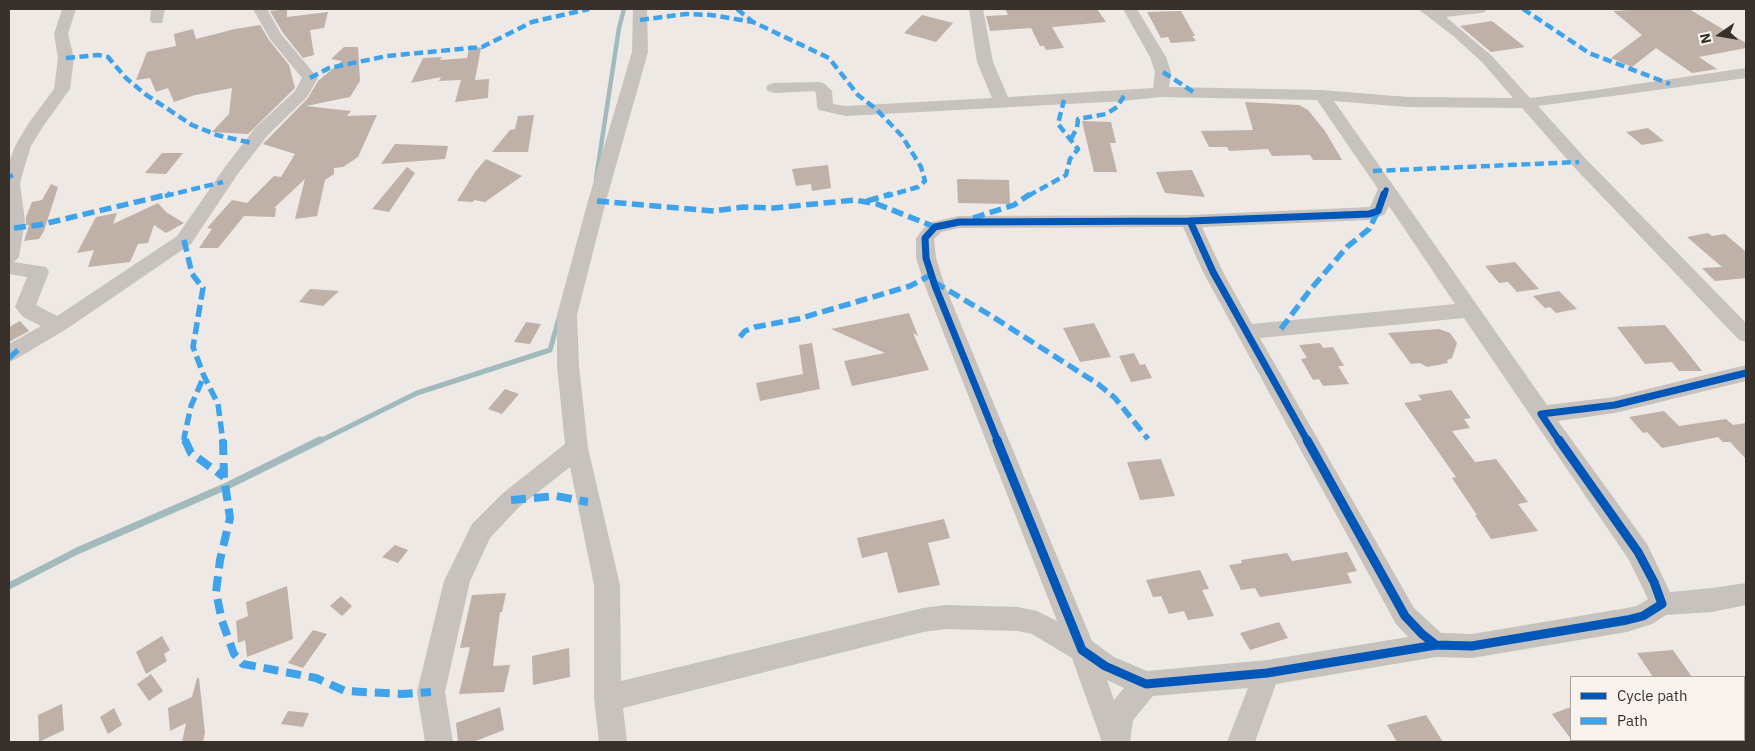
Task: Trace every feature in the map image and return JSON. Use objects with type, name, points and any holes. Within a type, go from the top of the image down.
[{"type":"street","points":[[9,257],[16,221],[12,181],[16,148],[62,89],[66,58],[61,34],[69,9]]},
{"type":"street","points":[[9,354],[58,325],[184,240],[260,132],[301,94],[307,86],[310,78],[275,36],[260,9]]},
{"type":"street","points":[[613,742],[608,698],[607,585],[577,448],[568,366],[567,315],[602,182],[640,52],[640,9]]},
{"type":"street","points":[[976,9],[985,62],[1002,103]]},
{"type":"street","points":[[1130,9],[1158,57],[1163,80],[1160,92]]},
{"type":"street","points":[[1429,12],[1480,9]]},
{"type":"street","points":[[1429,12],[1457,32],[1488,59],[1579,162],[1746,335]]},
{"type":"street","points":[[774,88],[819,87],[824,91],[825,107],[837,110],[1002,103],[1160,92],[1322,95],[1408,102],[1525,103],[1724,78],[1743,80]]},
{"type":"street","points":[[1322,95],[1638,552],[1654,582],[1662,604]]},
{"type":"street","points":[[1116,740],[1082,650],[934,282],[926,258],[925,238],[936,227],[959,222],[1190,221],[1369,214],[1378,211],[1386,190]]},
{"type":"street","points":[[1190,221],[1214,272],[1405,616],[1422,634],[1436,645]]},
{"type":"street","points":[[9,268],[39,272],[25,307],[30,312],[58,325]]},
{"type":"street","points":[[1247,332],[1470,310]]},
{"type":"street","points":[[1541,414],[1615,404],[1746,373]]},
{"type":"street","points":[[439,742],[431,692],[457,581],[461,572],[481,531],[511,500],[577,448]]},
{"type":"street","points":[[608,698],[895,626],[946,617],[1037,623],[1105,666],[1146,684],[1267,673],[1436,645],[1472,646],[1627,620],[1643,616],[1662,604],[1712,600],[1746,594]]},
{"type":"street","points":[[1241,742],[1267,673]]},
{"type":"street","points":[[1116,740],[1120,715],[1125,706],[1146,684]]},
{"type":"building","points":[[287,9],[287,17],[328,12],[324,28],[310,30],[314,55],[303,58],[283,33],[270,11]]},
{"type":"building","points":[[1005,9],[1097,9],[1106,22],[1052,27],[1064,48],[1046,50],[1044,46],[1040,46],[1031,28],[990,31],[986,16],[1008,15]]},
{"type":"building","points":[[1689,9],[1746,43],[1746,48],[1699,57],[1717,69],[1692,73],[1656,48],[1632,67],[1611,58],[1642,35],[1613,11]]},
{"type":"building","points":[[1181,11],[1196,41],[1171,43],[1168,37],[1161,38],[1147,12]]},
{"type":"building","points":[[922,15],[953,23],[936,42],[904,33]]},
{"type":"building","points":[[1492,21],[1525,47],[1491,52],[1460,26]]},
{"type":"building","points":[[260,25],[269,40],[289,65],[295,88],[248,134],[212,132],[229,114],[232,88],[195,95],[174,102],[168,88],[156,92],[150,78],[136,80],[147,52],[176,46],[174,34],[193,29],[196,39]]},
{"type":"building","points":[[470,45],[481,48],[475,80],[489,79],[488,98],[455,102],[461,80],[439,81],[441,77],[411,83],[423,58],[442,57],[440,60],[467,58]]},
{"type":"building","points":[[344,47],[358,47],[360,81],[350,97],[306,106],[351,111],[347,116],[377,115],[358,157],[343,167],[334,168],[334,174],[325,180],[317,216],[295,219],[305,179],[274,208],[276,208],[275,217],[244,216],[218,248],[199,248],[212,229],[207,228],[232,200],[247,203],[274,176],[281,177],[295,154],[263,144],[308,98],[318,81],[342,61],[331,59]]},
{"type":"building","points":[[1245,102],[1299,105],[1308,110],[1325,131],[1342,160],[1313,160],[1310,155],[1272,156],[1268,149],[1229,151],[1227,147],[1209,147],[1201,131],[1253,130]]},
{"type":"building","points":[[534,115],[528,152],[492,152],[510,130],[515,129],[518,116]]},
{"type":"building","points":[[1082,121],[1111,122],[1116,143],[1110,143],[1117,172],[1094,172]]},
{"type":"building","points":[[1648,128],[1664,141],[1642,145],[1626,132]]},
{"type":"building","points":[[395,144],[448,146],[445,159],[381,164]]},
{"type":"building","points":[[162,153],[183,153],[166,174],[145,173]]},
{"type":"building","points":[[486,159],[522,176],[485,202],[474,200],[473,202],[457,201],[475,172]]},
{"type":"building","points":[[828,165],[831,188],[812,191],[811,184],[796,186],[792,169]]},
{"type":"building","points":[[407,167],[415,173],[389,212],[372,209]]},
{"type":"building","points":[[1192,170],[1205,197],[1165,193],[1156,172]]},
{"type":"building","points":[[957,179],[1009,180],[1010,204],[958,203]]},
{"type":"building","points":[[51,184],[58,187],[44,231],[39,239],[24,241],[29,225],[26,225],[26,217],[32,202],[42,200]]},
{"type":"building","points":[[158,203],[166,212],[184,223],[166,233],[154,225],[148,243],[138,244],[130,262],[88,267],[94,250],[77,253],[96,217],[117,213],[113,224]]},
{"type":"building","points":[[1708,233],[1712,236],[1725,234],[1746,252],[1746,278],[1715,281],[1702,268],[1722,267],[1687,237]]},
{"type":"building","points":[[1515,262],[1539,289],[1517,292],[1508,282],[1499,283],[1485,266]]},
{"type":"building","points":[[310,289],[339,291],[323,306],[299,302]]},
{"type":"building","points":[[1559,291],[1577,309],[1556,313],[1550,307],[1545,308],[1533,296]]},
{"type":"building","points":[[909,313],[918,336],[913,333],[929,370],[852,386],[844,361],[885,353],[831,329]]},
{"type":"building","points":[[20,321],[29,331],[9,342],[9,327]]},
{"type":"building","points":[[526,322],[541,324],[530,344],[514,342]]},
{"type":"building","points":[[1094,323],[1111,357],[1080,362],[1063,328]]},
{"type":"building","points":[[1665,325],[1702,371],[1679,371],[1672,362],[1645,364],[1617,327]]},
{"type":"building","points":[[1439,329],[1450,333],[1457,343],[1452,358],[1447,360],[1448,363],[1427,367],[1420,363],[1411,364],[1388,333]]},
{"type":"building","points":[[812,343],[820,389],[760,401],[756,383],[803,374],[799,345]]},
{"type":"building","points":[[1320,343],[1323,348],[1333,347],[1344,366],[1338,366],[1349,384],[1323,386],[1319,379],[1313,380],[1301,359],[1307,358],[1299,345]]},
{"type":"building","points":[[1134,353],[1140,365],[1145,364],[1152,378],[1131,382],[1119,356]]},
{"type":"building","points":[[505,389],[519,394],[502,414],[488,409]]},
{"type":"building","points":[[1451,390],[1471,418],[1464,419],[1470,428],[1452,431],[1475,462],[1496,459],[1528,502],[1518,504],[1538,531],[1491,539],[1452,478],[1456,477],[1404,403],[1422,400],[1418,395]]},
{"type":"building","points":[[1664,411],[1679,426],[1726,419],[1733,425],[1746,423],[1746,459],[1730,442],[1723,442],[1718,437],[1662,448],[1647,432],[1643,433],[1629,417]]},
{"type":"building","points":[[1161,459],[1175,496],[1140,500],[1127,462]]},
{"type":"building","points":[[944,519],[950,538],[928,543],[940,585],[898,593],[887,552],[862,558],[857,538]]},
{"type":"building","points":[[395,545],[408,550],[398,563],[382,557]]},
{"type":"building","points":[[1347,552],[1357,571],[1347,573],[1352,583],[1260,597],[1255,588],[1241,590],[1229,565],[1242,563],[1241,560],[1287,553],[1292,561]]},
{"type":"building","points":[[1200,570],[1209,589],[1202,590],[1214,616],[1188,620],[1184,611],[1169,614],[1161,596],[1153,597],[1146,580]]},
{"type":"building","points":[[287,586],[293,639],[247,657],[245,640],[238,643],[236,621],[248,616],[246,602]]},
{"type":"building","points":[[506,593],[502,612],[500,612],[493,666],[510,665],[504,692],[459,694],[470,647],[460,648],[472,595]]},
{"type":"building","points":[[341,596],[352,606],[342,616],[330,606]]},
{"type":"building","points":[[1279,622],[1288,638],[1250,650],[1240,633]]},
{"type":"building","points":[[313,630],[327,634],[303,668],[288,663]]},
{"type":"building","points":[[162,636],[170,650],[164,654],[167,661],[146,674],[136,652]]},
{"type":"building","points":[[569,648],[570,677],[533,685],[532,656]]},
{"type":"building","points":[[1673,650],[1691,676],[1652,676],[1637,653]]},
{"type":"building","points":[[151,674],[163,691],[149,701],[137,684]]},
{"type":"building","points":[[197,678],[199,678],[205,733],[203,742],[182,742],[186,723],[170,731],[168,708],[192,697]]},
{"type":"building","points":[[62,704],[64,730],[39,742],[38,715]]},
{"type":"building","points":[[500,707],[504,730],[473,742],[458,742],[456,723]]},
{"type":"building","points":[[1570,707],[1570,738],[1552,714]]},
{"type":"building","points":[[114,708],[122,725],[108,734],[100,717]]},
{"type":"building","points":[[288,711],[309,713],[303,727],[281,724]]},
{"type":"building","points":[[1426,715],[1443,742],[1397,742],[1387,725]]},
{"type":"waterway","points":[[596,179],[619,28],[624,9]]},
{"type":"waterway","points":[[318,442],[417,393],[550,350],[559,318]]},
{"type":"waterway","points":[[9,586],[77,551],[227,486],[320,440]]},
{"type":"marked path","points":[[310,78],[329,68],[387,56],[482,47],[532,22],[589,9]]},
{"type":"marked path","points":[[737,9],[753,22]]},
{"type":"marked path","points":[[1523,9],[1589,53],[1670,84]]},
{"type":"marked path","points":[[640,20],[686,14],[711,15],[753,22],[829,58],[858,95],[876,109],[902,136],[921,167],[925,181],[918,187],[867,201]]},
{"type":"marked path","points":[[66,58],[98,55],[108,57],[126,78],[145,94],[192,125],[217,135],[252,143]]},
{"type":"marked path","points":[[1163,72],[1195,93]]},
{"type":"marked path","points":[[1071,139],[1077,128],[1078,119],[1106,114],[1117,107],[1124,96]]},
{"type":"marked path","points":[[973,218],[1014,205],[1043,186],[1066,175],[1070,159],[1078,149],[1058,124],[1064,100]]},
{"type":"marked path","points":[[1373,171],[1579,162]]},
{"type":"marked path","points":[[9,177],[13,175]]},
{"type":"marked path","points":[[14,228],[39,225],[223,182]]},
{"type":"marked path","points":[[597,201],[714,211],[743,207],[774,208],[855,200],[877,204],[935,227]]},
{"type":"marked path","points":[[1281,329],[1310,290],[1347,247],[1369,229],[1378,211]]},
{"type":"marked path","points":[[184,240],[192,274],[203,288],[193,347],[204,376],[218,404],[222,425],[224,477],[230,518],[220,560],[216,592],[222,621],[234,654],[243,664],[316,678],[345,691],[402,694],[431,692]]},
{"type":"marked path","points":[[740,337],[745,331],[755,327],[798,319],[910,286],[931,275]]},
{"type":"marked path","points":[[934,282],[990,315],[1098,384],[1115,398],[1148,439]]},
{"type":"marked path","points":[[9,358],[18,350]]},
{"type":"marked path","points":[[204,376],[191,406],[184,438],[191,453],[224,477]]},
{"type":"marked path","points":[[511,500],[556,496],[588,502]]},
{"type":"cycle path","points":[[1386,190],[1378,211],[1369,214],[1190,221],[959,222],[935,227],[925,238],[926,258],[935,286],[1082,650],[1105,666],[1146,684],[1267,673],[1436,645]]},
{"type":"cycle path","points":[[1190,221],[1213,272],[1405,616],[1422,634],[1436,645],[1472,646],[1627,620],[1643,616],[1662,604],[1654,582],[1638,552],[1541,414],[1615,405],[1746,373]]}]
